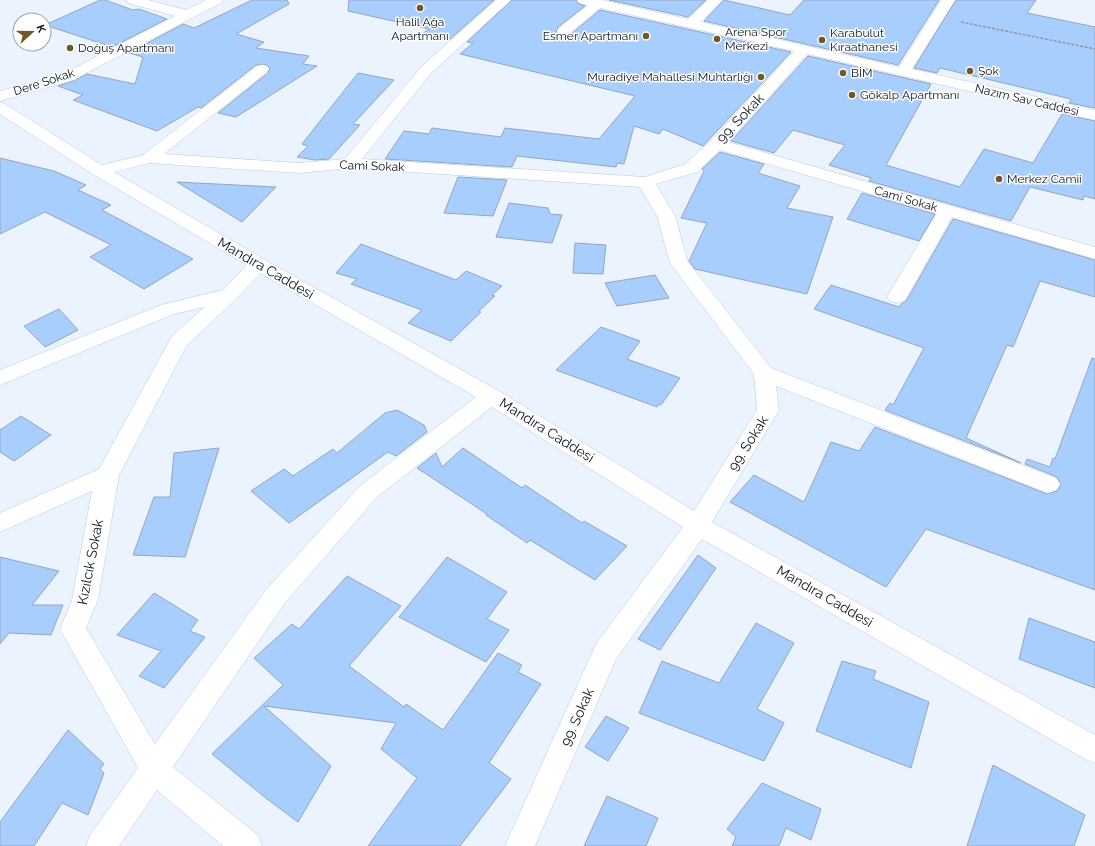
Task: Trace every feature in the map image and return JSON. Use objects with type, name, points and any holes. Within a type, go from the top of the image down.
[{"type":"street","points":[[133,0],[186,15]]},
{"type":"street","name":"Dere Sokak","points":[[0,96],[68,77],[216,0]]},
{"type":"street","points":[[350,163],[427,69],[504,0]]},
{"type":"street","name":"Nazım Sav Caddesi","points":[[584,0],[1095,115]]},
{"type":"street","points":[[690,24],[716,0]]},
{"type":"street","points":[[903,72],[948,0]]},
{"type":"street","points":[[564,31],[598,3]]},
{"type":"street","name":"99. Sokak","points":[[646,182],[691,168],[717,144],[803,50]]},
{"type":"street","points":[[149,158],[262,69]]},
{"type":"street","name":"Mandıra Caddesi","points":[[0,108],[100,171],[258,264],[491,396],[698,524],[1095,750]]},
{"type":"street","name":"Cami Sokak","points":[[717,144],[947,212],[1095,253]]},
{"type":"street","name":"Cami Sokak","points":[[100,171],[149,158],[299,168],[350,163],[646,182]]},
{"type":"street","points":[[646,182],[666,216],[679,263],[764,373],[1048,484]]},
{"type":"street","points":[[897,297],[947,212]]},
{"type":"street","name":"Kızılcık Sokak","points":[[247,846],[154,769],[73,629],[85,600],[107,475],[179,341],[228,295],[258,264]]},
{"type":"street","points":[[0,378],[168,308],[228,295]]},
{"type":"street","name":"99. Sokak","points":[[520,846],[606,652],[698,524],[768,410],[764,373]]},
{"type":"street","points":[[100,846],[275,597],[369,491],[491,396]]},
{"type":"street","points":[[0,523],[107,475]]},
{"type":"path","points":[[937,17],[1095,49]]},
{"type":"building","points":[[100,0],[105,0],[133,10],[139,9],[167,19],[112,47],[52,27],[52,22]]},
{"type":"building","points":[[252,0],[287,0],[289,4],[236,34],[264,42],[256,48],[309,56],[303,64],[317,66],[236,117],[218,113],[268,73],[270,68],[267,65],[256,65],[201,108],[198,107],[157,131],[73,100],[83,95],[58,86],[74,81],[87,74],[135,84],[143,57],[129,53],[183,24],[194,28]]},
{"type":"building","points":[[349,0],[494,0],[450,39],[422,34],[429,29],[348,11]]},
{"type":"building","points":[[512,0],[576,0],[579,4],[585,6],[558,27],[556,32],[559,35],[564,36],[570,35],[600,10],[791,52],[703,146],[663,129],[659,134],[634,126],[624,164],[617,163],[616,167],[517,156],[512,167],[385,159],[404,131],[429,134],[432,128],[501,137],[505,128],[599,139],[635,96],[460,54],[473,43],[467,42]]},
{"type":"building","points":[[609,0],[706,0],[688,17]]},
{"type":"building","points":[[724,0],[790,15],[804,0],[939,0],[898,65],[704,21]]},
{"type":"building","points":[[956,0],[1036,0],[1027,13],[1095,27],[1095,108],[1069,103],[1071,99],[940,68],[937,73],[914,68]]},
{"type":"building","points":[[808,56],[931,84],[886,165],[960,187],[984,149],[1033,163],[1062,114],[1095,121],[1095,199],[1084,196],[1083,200],[1030,187],[1011,221],[869,181],[871,178],[829,165],[845,145],[793,130],[774,153],[731,141]]},
{"type":"building","points":[[358,73],[394,80],[353,124],[360,125],[329,159],[315,160],[297,157],[308,146],[302,144]]},
{"type":"building","points":[[720,152],[764,164],[758,173],[800,186],[787,208],[833,217],[807,294],[695,269],[689,261],[707,223],[681,218],[704,171],[702,169]]},
{"type":"building","points":[[0,158],[54,171],[86,185],[78,190],[111,205],[102,210],[193,259],[144,289],[90,257],[111,245],[45,212],[0,234]]},
{"type":"building","points":[[458,177],[507,180],[493,216],[444,213]]},
{"type":"building","points":[[177,182],[276,187],[242,222]]},
{"type":"building","points":[[862,193],[935,214],[919,241],[847,219]]},
{"type":"building","points":[[509,203],[548,208],[550,214],[562,215],[552,243],[496,237]]},
{"type":"building","points":[[953,219],[1095,260],[1095,297],[1040,281],[1013,347],[1007,345],[966,438],[1021,463],[885,410],[890,403],[893,405],[924,348],[814,309],[831,285],[899,307],[908,298]]},
{"type":"building","points":[[575,243],[606,245],[603,274],[573,273]]},
{"type":"building","points":[[361,244],[456,280],[466,271],[502,286],[492,295],[495,296],[479,311],[481,312],[451,341],[408,323],[422,310],[351,284],[357,279],[336,273]]},
{"type":"building","points":[[655,275],[669,298],[617,306],[605,283]]},
{"type":"building","points":[[59,309],[78,330],[45,347],[24,326]]},
{"type":"building","points":[[601,327],[640,341],[627,359],[680,378],[661,405],[659,404],[657,407],[556,370]]},
{"type":"building","points":[[1092,358],[1095,359],[1095,590],[926,529],[886,587],[730,502],[754,475],[804,502],[831,442],[859,451],[875,427],[1047,494],[1057,491],[1061,485],[1057,477],[1025,464],[1027,459],[1050,467],[1053,458],[1055,459]]},
{"type":"building","points":[[397,410],[424,425],[427,432],[396,456],[388,452],[289,523],[251,491],[284,469],[293,476],[333,449],[337,453],[385,413]]},
{"type":"building","points":[[21,416],[51,435],[14,461],[0,452],[0,430]]},
{"type":"building","points":[[219,448],[185,557],[133,555],[154,497],[170,497],[174,453]]},
{"type":"building","points":[[463,448],[522,488],[525,485],[582,523],[584,521],[627,546],[595,580],[530,540],[527,543],[486,515],[487,514],[417,468],[436,453],[442,467]]},
{"type":"building","points":[[698,555],[716,568],[660,650],[638,639]]},
{"type":"building","points":[[0,557],[59,571],[32,605],[63,605],[51,635],[9,633],[0,644]]},
{"type":"building","points":[[447,557],[507,592],[487,619],[509,630],[486,662],[399,617]]},
{"type":"building","points":[[347,576],[401,606],[349,666],[404,707],[406,704],[443,730],[498,653],[522,665],[518,672],[541,684],[489,763],[511,779],[460,846],[368,846],[417,778],[381,749],[396,723],[264,706],[331,766],[298,822],[212,754],[283,685],[254,658],[292,624],[299,629]]},
{"type":"building","points":[[154,593],[198,620],[190,631],[205,637],[164,688],[139,676],[161,651],[117,635]]},
{"type":"building","points":[[1029,618],[1095,642],[1095,688],[1019,659]]},
{"type":"building","points":[[756,623],[794,643],[757,709],[784,723],[764,761],[639,713],[662,661],[719,683]]},
{"type":"building","points":[[842,661],[876,671],[873,679],[929,702],[911,768],[816,731]]},
{"type":"building","points":[[606,716],[629,728],[608,761],[585,747]]},
{"type":"building","points":[[68,730],[104,764],[100,769],[104,773],[88,815],[62,803],[34,846],[0,846],[0,822]]},
{"type":"building","points":[[993,765],[1085,815],[1074,846],[967,846]]},
{"type":"building","points":[[762,783],[821,809],[811,840],[786,828],[779,846],[732,846],[736,837],[727,829]]},
{"type":"building","points":[[607,796],[658,818],[646,846],[584,846]]},
{"type":"place","name":"Halil Ağa Apartmanı","points":[[420,8]]},
{"type":"place","name":"Esmer Apartmanı","points":[[646,36]]},
{"type":"place","name":"Arena Spor Merkezi","points":[[717,39]]},
{"type":"place","name":"Karabulut Kıraathanesi","points":[[822,40]]},
{"type":"place","name":"Doğuş Apartmanı","points":[[70,48]]},
{"type":"place","name":"Şok","points":[[970,71]]},
{"type":"place","name":"BİM","points":[[843,73]]},
{"type":"place","name":"Muradiye Mahallesi Muhtarlığı","points":[[761,77]]},
{"type":"place","name":"Gökalp Apartmanı","points":[[852,95]]},
{"type":"place","name":"Merkez Camii","points":[[999,179]]}]
